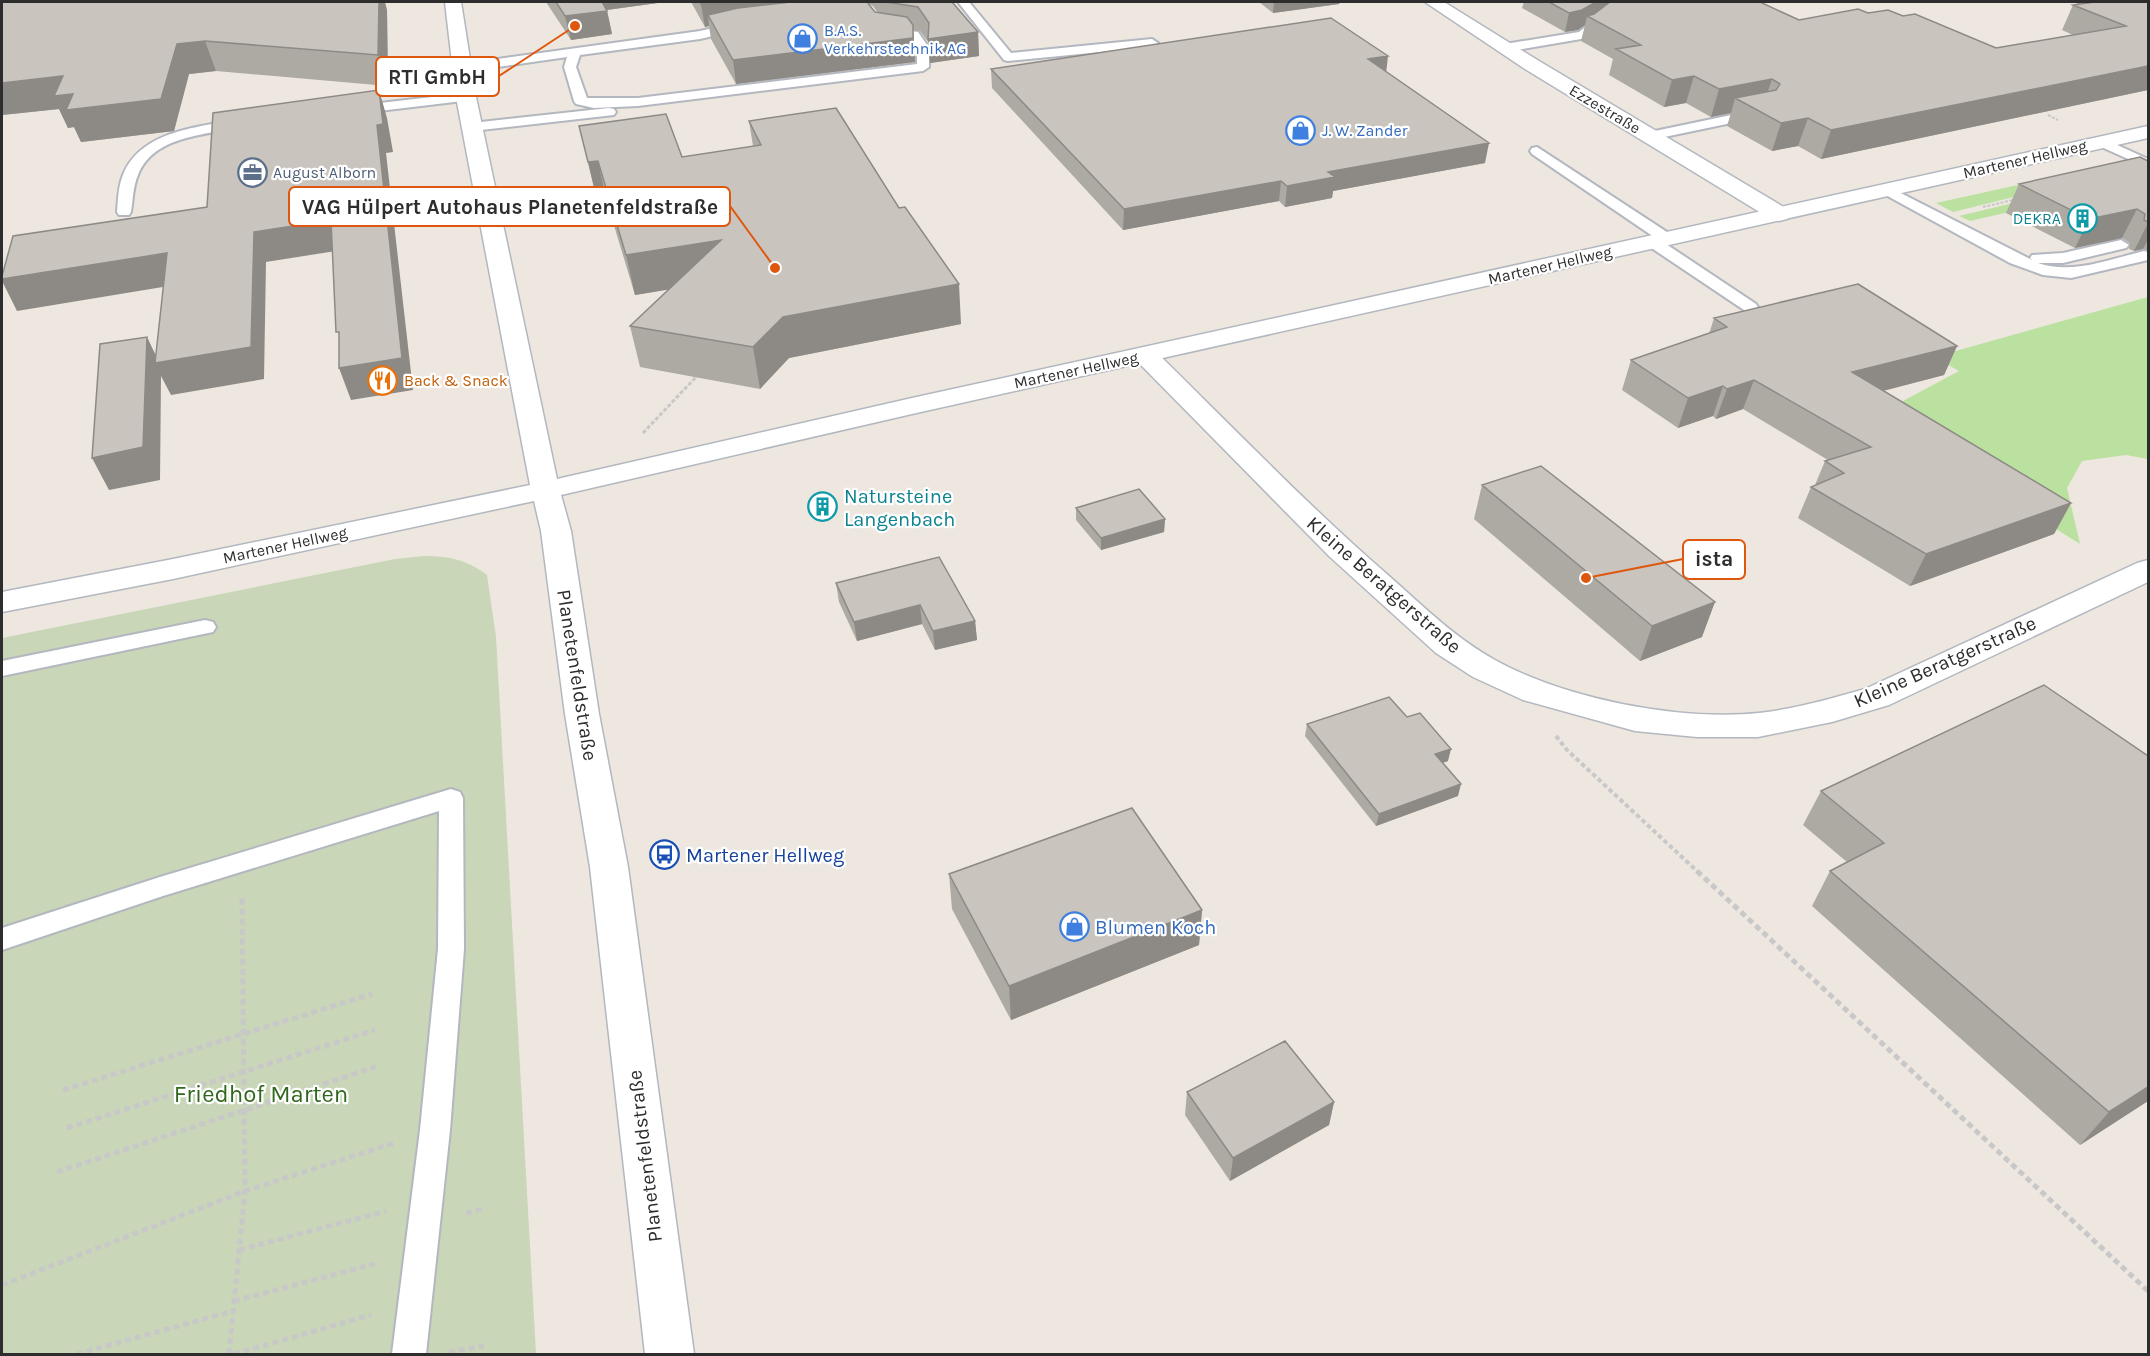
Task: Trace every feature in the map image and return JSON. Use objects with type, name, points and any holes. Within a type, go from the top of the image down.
[{"type":"street","name":"Planetenfeldstraße","points":[[453,2],[466,97],[545,489],[556,531],[582,714],[609,867],[669,1354]]},
{"type":"street","name":"Ezzestraße","points":[[1433,2],[1779,214]]},
{"type":"street","name":"Martener Hellweg","points":[[2,602],[173,569],[644,469],[2148,132]]},
{"type":"street","name":"Kleine Beratgerstraße","points":[[1145,355],[1341,550],[1447,645],[1485,669],[1535,692],[1635,719],[1697,725],[1758,725],[1820,714],[1877,697],[2148,570]]},
{"type":"lane","points":[[963,2],[1008,57],[1152,44]]},
{"type":"lane","points":[[1505,48],[1583,35],[1599,22],[1620,19]]},
{"type":"lane","points":[[462,68],[700,35],[752,23]]},
{"type":"lane","points":[[575,53],[570,67],[581,101],[594,104],[638,102],[923,68],[923,48],[914,35],[883,31],[878,23]]},
{"type":"lane","points":[[343,111],[466,97]]},
{"type":"lane","points":[[472,127],[619,111],[638,102]]},
{"type":"lane","points":[[1650,136],[1762,112]]},
{"type":"lane","points":[[124,212],[131,172],[143,155],[168,139],[252,121]]},
{"type":"lane","points":[[2102,142],[2148,164]]},
{"type":"lane","points":[[1537,151],[1750,307]]},
{"type":"lane","points":[[1887,190],[2016,260],[2049,272],[2071,273],[2144,256]]},
{"type":"lane","points":[[1999,250],[2024,251],[2099,234]]},
{"type":"lane","points":[[1999,250],[2048,259],[2063,258],[2121,245]]},
{"type":"lane","points":[[2,669],[205,627]]},
{"type":"lane","points":[[2,939],[241,862],[451,798],[451,948],[435,1130],[409,1354]]},
{"type":"path","points":[[1938,218],[2018,199]]},
{"type":"path","points":[[649,427],[696,377]]},
{"type":"path","points":[[1567,750],[2148,1291]]},
{"type":"path","points":[[229,1354],[245,1191],[246,1071],[241,862]]},
{"type":"path","points":[[63,1090],[372,994]]},
{"type":"path","points":[[67,1128],[375,1030]]},
{"type":"path","points":[[57,1172],[245,1108],[378,1066]]},
{"type":"path","points":[[2,1285],[245,1191],[435,1130]]},
{"type":"path","points":[[239,1250],[426,1200]]},
{"type":"path","points":[[234,1301],[352,1268],[421,1254]]},
{"type":"path","points":[[234,1354],[415,1303]]},
{"type":"path","points":[[77,1354],[233,1311]]},
{"type":"path","points":[[444,1353],[483,1346]]},
{"type":"green space","points":[[2018,185],[2034,192],[1953,212],[1936,203]]},
{"type":"green space","points":[[2042,196],[2053,202],[1970,221],[1959,216]]},
{"type":"green space","points":[[2148,297],[2148,459],[2126,455],[2082,461],[2067,488],[2080,544],[1875,416],[1959,371],[1934,357]]},
{"type":"green space","name":"Friedhof Marten","points":[[424,556],[458,560],[487,575],[496,637],[536,1354],[2,1354],[2,638],[395,559]]},
{"type":"building","points":[[2,2],[379,2],[378,55],[205,41],[177,44],[161,99],[66,110],[73,94],[54,96],[63,76],[2,83]]},
{"type":"building","points":[[556,2],[602,2],[607,11],[565,16]]},
{"type":"building","points":[[791,2],[867,2],[875,12],[907,17],[913,25],[913,38],[733,60],[708,15],[738,8]]},
{"type":"building","points":[[886,2],[952,2],[978,32],[928,39],[929,23],[918,7]]},
{"type":"building","points":[[1549,2],[1596,2],[1582,10],[1569,13]]},
{"type":"building","points":[[1610,2],[1760,2],[1799,20],[1858,9],[1868,13],[1888,10],[1903,16],[1915,14],[1996,48],[2126,26],[2073,5],[2095,2],[2148,2],[2148,66],[1831,130],[1808,118],[1781,123],[1735,98],[1776,90],[1780,84],[1772,79],[1719,89],[1694,76],[1672,80],[1616,49],[1641,45],[1587,16],[1594,14]]},
{"type":"building","points":[[1331,18],[1388,56],[1368,59],[1489,143],[1328,172],[1335,177],[1287,186],[1281,181],[1124,209],[991,69]]},
{"type":"building","points":[[379,90],[383,124],[377,125],[402,358],[339,368],[339,332],[336,332],[331,220],[254,232],[251,347],[155,363],[167,253],[2,279],[13,236],[207,207],[213,113]]},
{"type":"building","points":[[836,108],[899,208],[905,207],[959,284],[783,317],[753,347],[630,326],[721,240],[626,255],[598,161],[588,162],[579,126],[666,114],[682,157],[761,145],[749,121]]},
{"type":"building","points":[[2140,157],[2148,161],[2148,222],[2144,220],[2145,214],[2137,209],[2089,219],[2019,184]]},
{"type":"building","points":[[1858,284],[1957,346],[1852,372],[2071,503],[1926,554],[1811,487],[1844,473],[1825,461],[1871,447],[1754,380],[1727,389],[1723,386],[1688,398],[1631,360],[1727,327],[1714,318]]},
{"type":"building","points":[[147,337],[143,447],[92,458],[100,344]]},
{"type":"building","points":[[1541,466],[1715,602],[1652,626],[1482,485]]},
{"type":"building","points":[[1139,489],[1165,519],[1101,538],[1076,508]]},
{"type":"building","points":[[939,557],[975,621],[933,631],[920,605],[854,622],[836,583]]},
{"type":"building","points":[[2044,685],[2148,756],[2148,1087],[2109,1112],[1830,871],[1884,843],[1821,791]]},
{"type":"building","points":[[1389,697],[1407,717],[1420,713],[1451,749],[1435,754],[1461,784],[1379,814],[1307,724]]},
{"type":"building","name":"Blumen Koch","points":[[1132,808],[1202,910],[1009,986],[949,874]]},
{"type":"building","points":[[1285,1041],[1334,1102],[1233,1158],[1187,1092]]},
{"type":"place","name":"RTI GmbH","points":[[575,26]]},
{"type":"place","name":"B.A.S. Verkehrstechnik AG","points":[[803,39]]},
{"type":"place","name":"J. W. Zander","points":[[1301,130]]},
{"type":"place","name":"August Alborn","points":[[252,172]]},
{"type":"place","name":"DEKRA","points":[[2082,218]]},
{"type":"place","name":"VAG Hülpert Autohaus Planetenfeldstraße","points":[[775,268]]},
{"type":"place","name":"Back & Snack","points":[[383,380]]},
{"type":"place","name":"Natursteine Langenbach","points":[[823,507]]},
{"type":"place","name":"ista","points":[[1586,578]]},
{"type":"place","name":"Martener Hellweg","points":[[665,855]]},
{"type":"place","name":"Blumen Koch","points":[[1074,927]]}]
